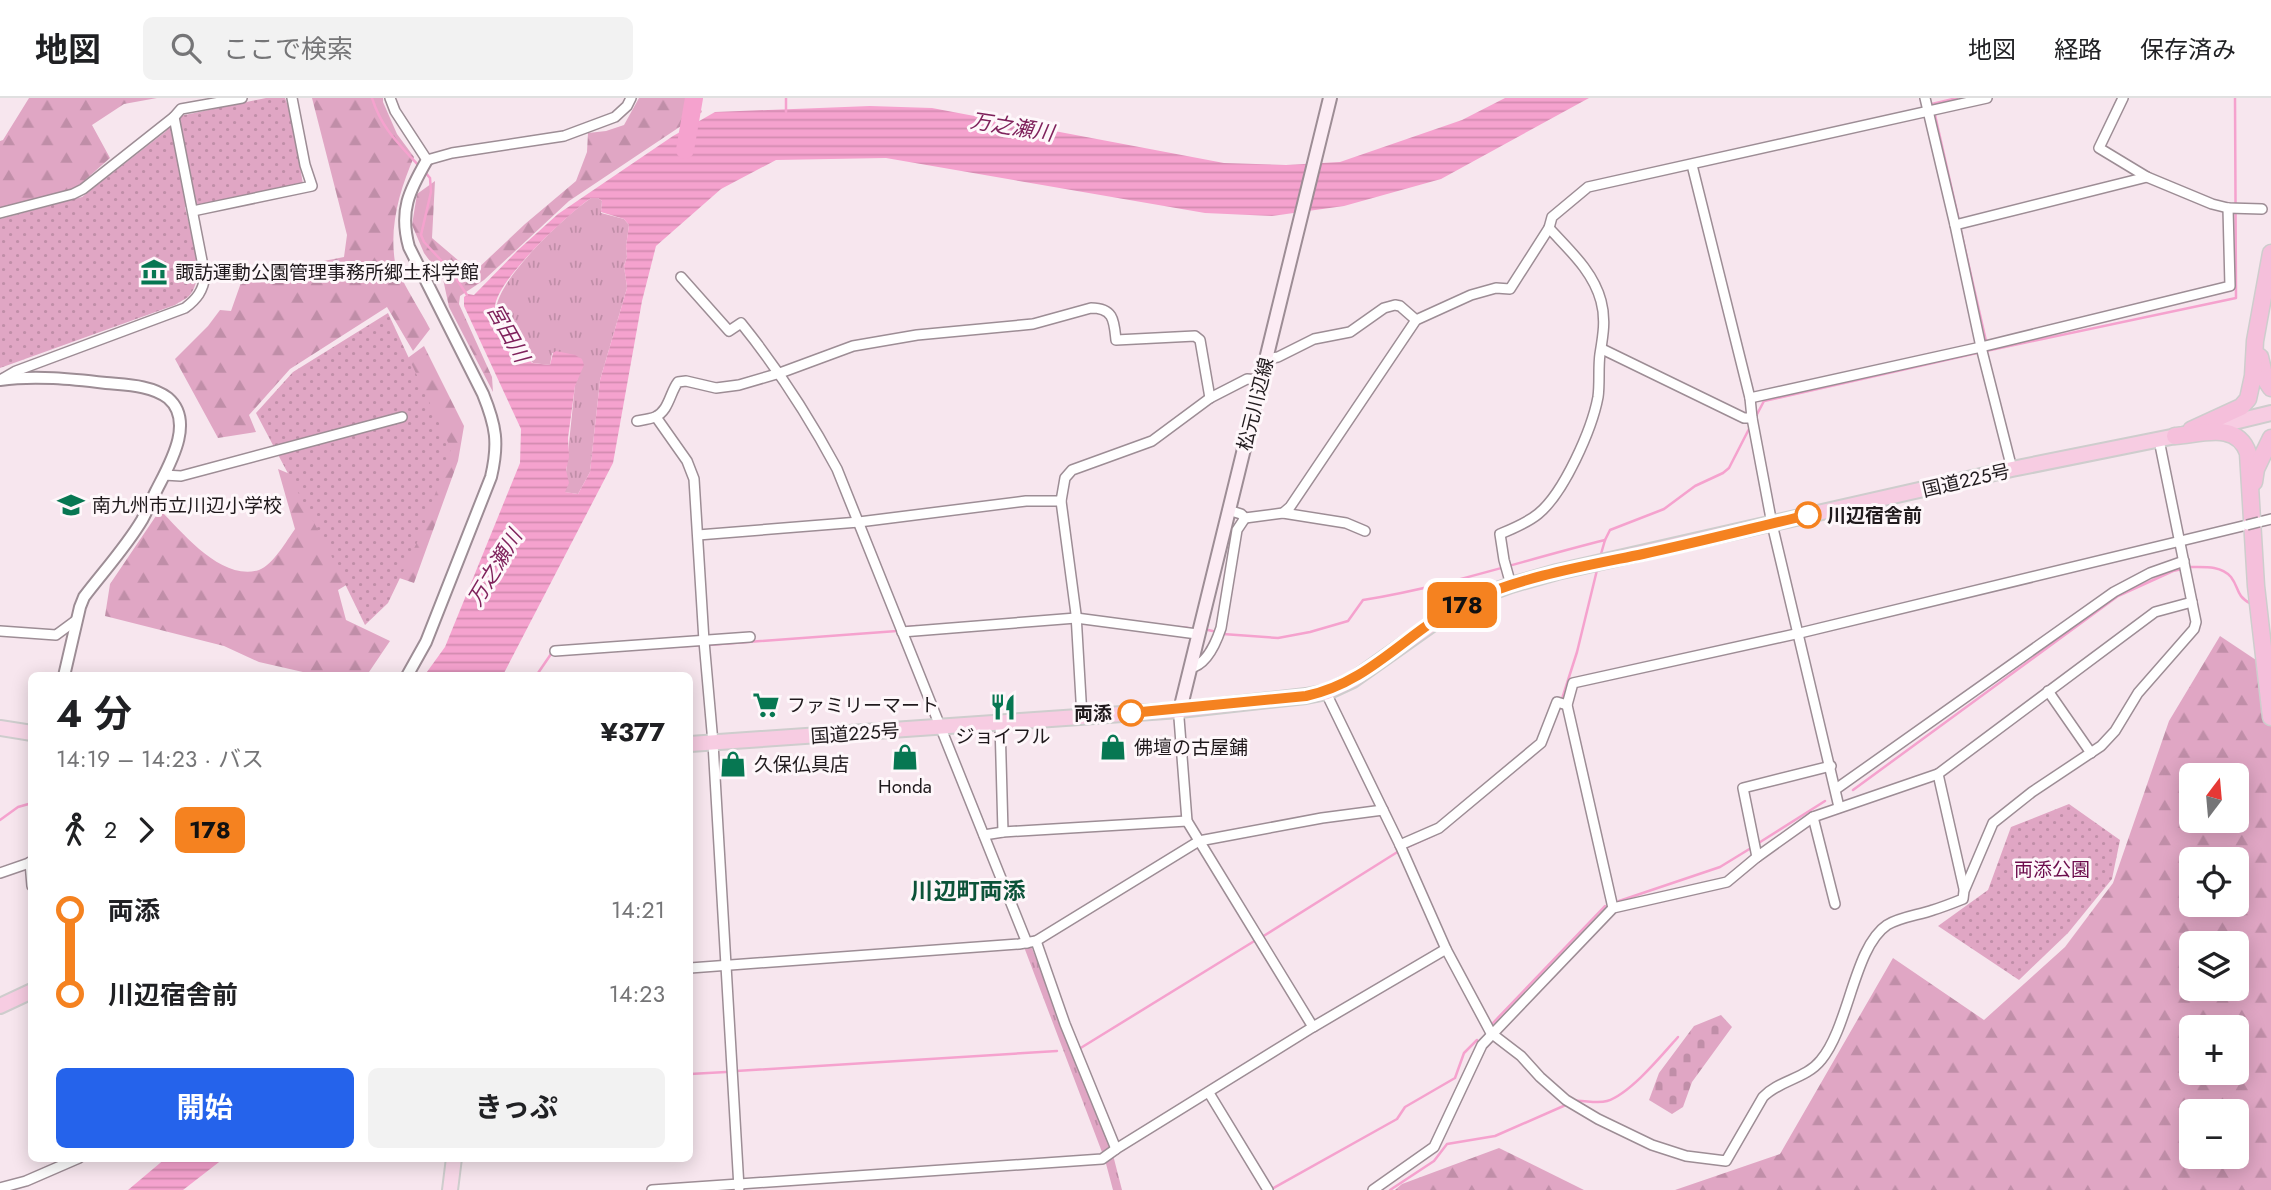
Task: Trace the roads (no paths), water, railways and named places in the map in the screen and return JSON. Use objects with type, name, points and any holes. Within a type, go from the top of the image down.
[{"type":"highway","points":[[2167,438],[2241,407],[2248,399],[2271,253]]},
{"type":"highway","points":[[2260,316],[2261,367],[2271,387]]},
{"type":"highway","name":"国道225号","points":[[693,744],[1180,710],[1327,692],[1353,680],[1467,601],[1511,585],[1557,572],[2012,469],[2167,438],[2271,413]]},
{"type":"highway","points":[[2167,438],[2223,431],[2244,442],[2248,453],[2256,586],[2271,718]]},
{"type":"highway","points":[[2251,505],[2256,469],[2271,438]]},
{"type":"highway","points":[[0,1006],[28,993]]},
{"type":"main road","name":"松元川辺線","points":[[1180,710],[1331,98]]},
{"type":"main road","points":[[0,728],[28,732]]},
{"type":"main road","points":[[450,1190],[454,1162]]},
{"type":"street","points":[[0,213],[83,189],[181,109],[242,98]]},
{"type":"street","points":[[193,211],[312,186],[305,165],[292,98]]},
{"type":"street","points":[[390,98],[426,162]]},
{"type":"street","points":[[409,672],[426,642],[491,477],[496,457],[494,419],[409,247],[404,229],[405,209],[416,178],[426,162],[452,153],[564,136],[615,117],[631,98]]},
{"type":"street","points":[[1925,98],[1958,225],[1981,347],[2012,469]]},
{"type":"street","points":[[1283,513],[1297,497],[1416,320],[1471,295],[1496,288],[1510,289],[1549,228],[1552,216],[1588,187],[1987,98]]},
{"type":"street","points":[[2123,98],[2099,148],[2147,177],[2212,204],[2228,208],[2262,209]]},
{"type":"street","points":[[0,380],[16,371],[185,309],[204,286],[205,276],[174,117]]},
{"type":"street","points":[[1692,165],[1750,398],[1772,524],[1800,633],[1839,807]]},
{"type":"street","points":[[1958,225],[2147,177]]},
{"type":"street","points":[[1750,398],[1981,347],[2230,286],[2228,208]]},
{"type":"street","points":[[1511,585],[1500,534],[1537,514],[1562,486],[1596,407],[1604,315],[1601,300],[1593,278],[1549,228]]},
{"type":"street","points":[[681,277],[729,331],[741,323],[780,373],[810,419],[837,469],[984,835],[1032,942],[1116,1149]]},
{"type":"street","points":[[1266,359],[1278,357],[1314,338],[1350,332],[1390,306],[1400,306],[1416,320]]},
{"type":"street","points":[[637,421],[656,418],[668,405],[678,382],[716,388],[739,385],[853,346],[876,341],[1033,324],[1091,308],[1100,308],[1111,314],[1116,340],[1195,336],[1200,340],[1210,398]]},
{"type":"street","points":[[1602,349],[1753,422]]},
{"type":"street","points":[[0,380],[21,377],[142,387],[159,393],[174,406],[180,426],[179,439],[142,520],[84,597],[75,621],[65,672]]},
{"type":"street","points":[[1082,717],[1076,616],[1061,501],[1065,478],[1072,470],[1153,441],[1210,398],[1247,379],[1261,380]]},
{"type":"street","points":[[164,475],[181,475],[402,417]]},
{"type":"street","points":[[656,418],[687,461],[694,479],[713,743],[739,1187]]},
{"type":"street","points":[[1964,891],[1993,823],[2116,731],[2138,693],[2194,629],[2196,622],[2179,541],[2167,438]]},
{"type":"street","points":[[698,535],[859,522],[1026,501],[1061,501]]},
{"type":"street","points":[[1228,510],[1245,518]]},
{"type":"street","points":[[1189,668],[1197,667],[1204,659],[1221,628],[1237,530],[1245,518],[1283,513],[1346,523],[1364,531]]},
{"type":"street","points":[[1612,908],[1563,704],[1573,683],[1800,633],[2271,519]]},
{"type":"street","points":[[1836,789],[2114,592],[2150,573],[2185,566]]},
{"type":"street","points":[[1373,1190],[1434,1147],[1482,1045],[1612,908],[1727,882],[1755,850],[1812,817],[1938,774],[2155,612],[2192,602]]},
{"type":"street","points":[[902,632],[1076,616],[1197,634]]},
{"type":"street","points":[[0,631],[56,635],[75,621]]},
{"type":"street","points":[[555,651],[704,644],[750,638]]},
{"type":"street","points":[[2048,691],[2091,752]]},
{"type":"street","points":[[1327,692],[1402,848],[1446,949],[1491,1033],[1521,1056],[1540,1077],[1570,1102],[1652,1145],[1686,1156],[1726,1161],[1763,1097],[1770,1090],[1806,1074],[1821,1061],[1833,1042],[1870,945],[1881,929],[1891,923],[1964,899],[1938,774]]},
{"type":"street","points":[[1402,848],[1439,828],[1541,743],[1557,702],[1563,704]]},
{"type":"street","points":[[1180,710],[1178,718],[1187,821],[1314,1027]]},
{"type":"street","points":[[1000,723],[1003,832]]},
{"type":"street","points":[[1755,850],[1743,788],[1831,766]]},
{"type":"street","points":[[693,968],[1032,942],[1199,841],[1322,818],[1383,810]]},
{"type":"street","points":[[1812,817],[1835,904]]},
{"type":"street","points":[[984,835],[1187,821]]},
{"type":"street","points":[[0,873],[28,863]]},
{"type":"street","points":[[652,1190],[739,1187],[1102,1159],[1314,1027],[1446,949]]},
{"type":"street","points":[[1209,1093],[1267,1189]]},
{"type":"street","points":[[0,1188],[26,1181],[70,1162]]},
{"type":"water","name":"万之瀬川","points":[[1505,98],[1589,98],[1441,179],[1344,206],[1272,216],[1205,213],[886,158],[776,160],[721,189],[656,246],[642,301],[613,463],[505,672],[427,672],[445,647],[520,463],[521,429],[464,306],[464,297],[468,294],[474,295],[558,214],[673,136],[715,112],[870,106],[932,108],[1224,163],[1286,165],[1340,162],[1462,120]],"holes":[[[591,198],[602,201],[601,212],[624,219],[629,225],[624,266],[627,288],[600,380],[590,472],[578,494],[565,492],[569,483],[566,470],[569,457],[568,438],[575,386],[584,365],[582,359],[556,351],[550,365],[532,363],[522,351],[512,347],[507,327],[495,308],[506,282],[534,249]]]},
{"type":"water","points":[[161,1162],[219,1162],[183,1190],[128,1190]]},
{"type":"waterway","name":"宮田川","points":[[372,98],[386,127],[419,166]]},
{"type":"waterway","points":[[685,150],[694,98]]},
{"type":"waterway","points":[[786,98],[786,112]]},
{"type":"waterway","points":[[1933,107],[1932,104],[1957,98]]},
{"type":"waterway","points":[[1986,351],[2236,298],[2235,98]]},
{"type":"waterway","points":[[1935,115],[1959,221]]},
{"type":"waterway","name":"宮田川","points":[[424,171],[430,178],[431,192],[421,235],[467,295]]},
{"type":"waterway","points":[[1960,227],[1986,341]]},
{"type":"waterway","points":[[1755,418],[1764,401],[1977,353]]},
{"type":"waterway","points":[[1601,554],[1610,530],[1664,509],[1695,486],[1729,468],[1750,427]]},
{"type":"waterway","points":[[1223,634],[1278,638],[1310,632],[1348,621],[1363,600],[1454,581],[1605,540]]},
{"type":"waterway","points":[[2188,567],[2222,570],[2234,581],[2240,595],[2251,604]]},
{"type":"waterway","points":[[1853,790],[2118,596],[2182,569]]},
{"type":"waterway","points":[[1561,702],[1577,652],[1597,570]]},
{"type":"waterway","points":[[907,627],[917,626]]},
{"type":"waterway","points":[[1178,627],[1188,628]]},
{"type":"waterway","points":[[1208,630],[1217,632]]},
{"type":"waterway","points":[[708,645],[897,631]]},
{"type":"waterway","points":[[656,648],[702,645]]},
{"type":"waterway","points":[[539,672],[551,654],[555,654]]},
{"type":"waterway","points":[[1757,844],[1825,801]]},
{"type":"waterway","points":[[0,820],[18,807],[28,804]]},
{"type":"waterway","points":[[1405,848],[1434,835]]},
{"type":"waterway","points":[[1619,901],[1720,867],[1751,848]]},
{"type":"waterway","points":[[1262,937],[1399,851]]},
{"type":"waterway","points":[[1492,1024],[1605,906]]},
{"type":"waterway","points":[[1079,1049],[1256,940]]},
{"type":"waterway","points":[[1574,1101],[1603,1102],[1626,1091],[1678,1037]]},
{"type":"waterway","points":[[1270,1190],[1397,1119],[1405,1107],[1455,1078],[1464,1053],[1477,1040]]},
{"type":"waterway","points":[[736,1071],[1057,1051]]},
{"type":"waterway","points":[[693,1074],[726,1072]]},
{"type":"waterway","points":[[1390,1190],[1434,1161],[1447,1144],[1495,1136],[1568,1104]]},
{"type":"place","name":"諏訪運動公園管理事務所郷土科学館","points":[[154,272]]},
{"type":"place","name":"南九州市立川辺小学校","points":[[71,505]]},
{"type":"place","name":"川辺宿舎前","points":[[1808,515]]},
{"type":"place","name":"ファミリーマート","points":[[766,705]]},
{"type":"place","name":"ジョイフル","points":[[1003,707]]},
{"type":"place","name":"両添","points":[[1131,713]]},
{"type":"place","name":"佛壇の古屋鋪","points":[[1113,747]]},
{"type":"place","name":"Honda","points":[[905,757]]},
{"type":"place","name":"久保仏具店","points":[[733,764]]},
{"type":"district","name":"川辺町両添","points":[[968,891]]},
{"type":"park label","name":"両添公園","points":[[2052,869]]}]
